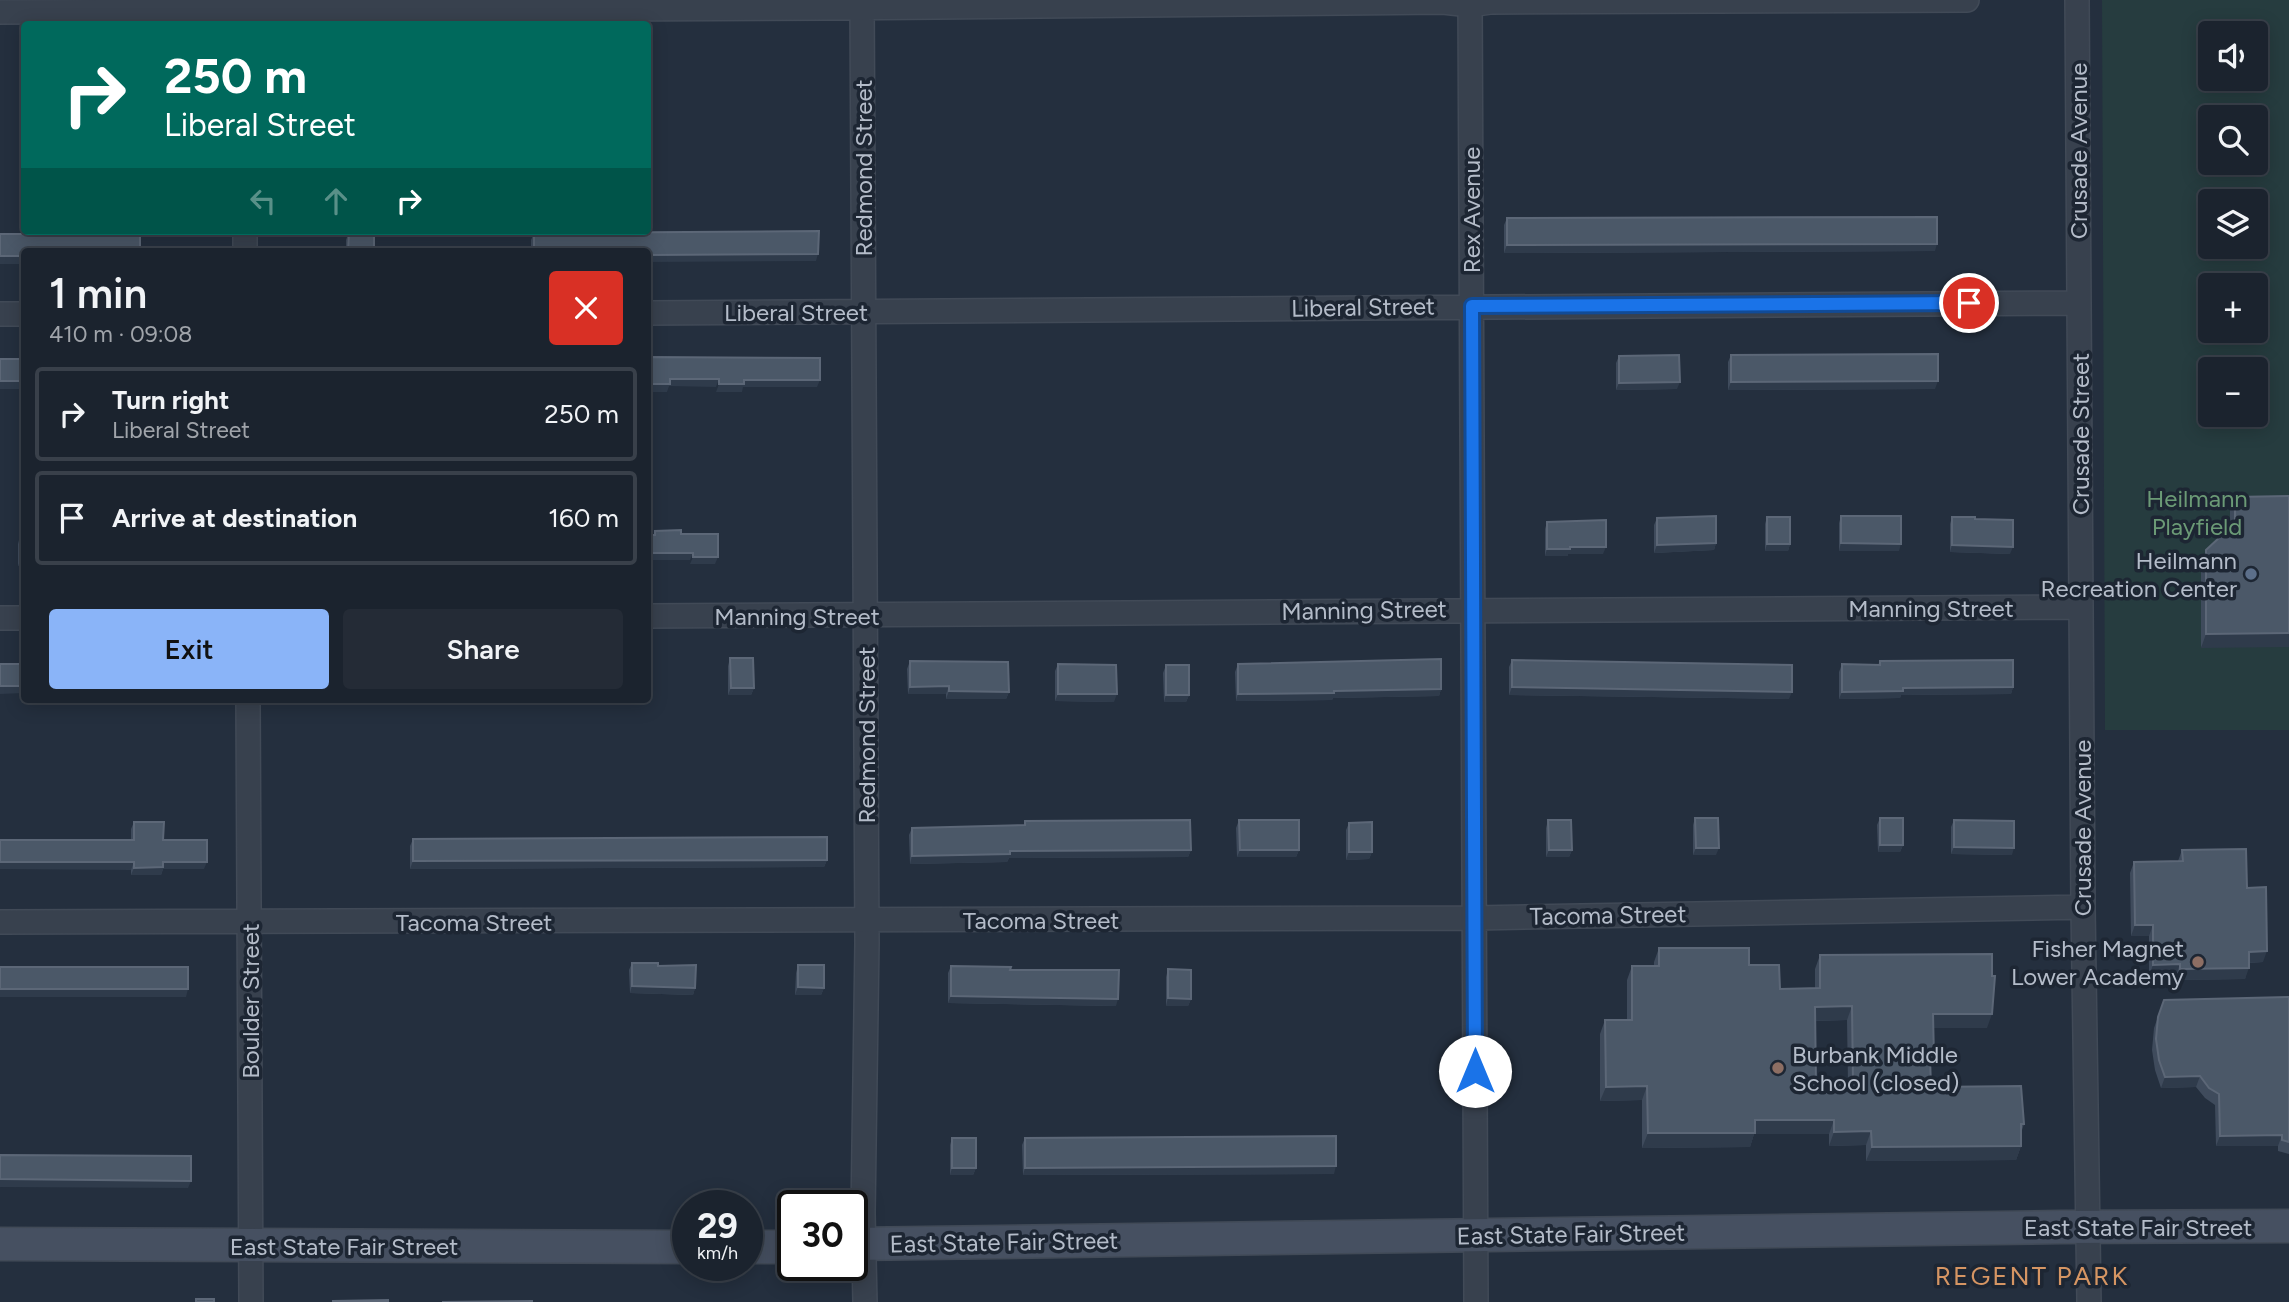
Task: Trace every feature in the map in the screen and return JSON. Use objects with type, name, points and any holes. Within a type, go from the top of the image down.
[{"type":"street","points":[[0,12],[243,12],[862,4],[1967,0]]},
{"type":"street","name":"Crusade Avenue","points":[[2077,0],[2079,303]]},
{"type":"street","name":"Rex Avenue","points":[[1470,2],[1476,1302]]},
{"type":"street","name":"Redmond Street","points":[[860,1190],[867,921],[862,4]]},
{"type":"street","name":"Liberal Street","points":[[651,313],[2079,303]]},
{"type":"street","name":"Crusade Street","points":[[2079,303],[2081,607]]},
{"type":"street","points":[[0,314],[21,314]]},
{"type":"street","name":"Crusade Avenue","points":[[2081,607],[2089,1302]]},
{"type":"street","name":"Manning Street","points":[[651,617],[1474,609],[2081,607]]},
{"type":"street","points":[[0,618],[21,618]]},
{"type":"street","name":"Boulder Street","points":[[248,703],[251,1302]]},
{"type":"street","name":"Tacoma Street","points":[[0,922],[1475,918],[2083,907]]},
{"type":"street","name":"East State Fair Street","points":[[868,1244],[2289,1226]]},
{"type":"street","name":"East State Fair Street","points":[[0,1244],[672,1247]]},
{"type":"street","name":"Redmond Street","points":[[862,1281],[865,1302]]},
{"type":"green space","name":"Heilmann Playfield","points":[[2102,0],[2289,0],[2289,730],[2105,730]]},
{"type":"building","points":[[1937,217],[1937,244],[1507,245],[1507,218]]},
{"type":"building","points":[[819,231],[818,254],[651,255],[651,248],[534,248],[534,235],[651,235],[651,232]]},
{"type":"building","points":[[0,234],[140,235],[140,248],[21,248],[21,256],[0,256]]},
{"type":"building","points":[[349,235],[374,235],[374,248],[348,248]]},
{"type":"building","points":[[1938,354],[1938,381],[1731,382],[1731,355]]},
{"type":"building","points":[[1679,355],[1680,382],[1619,383],[1619,356]]},
{"type":"building","points":[[651,357],[820,358],[820,380],[744,380],[744,384],[719,384],[719,379],[670,379],[670,384],[651,384]]},
{"type":"building","points":[[0,359],[21,359],[21,381],[0,381]]},
{"type":"building","name":"Heilmann Recreation Center","points":[[2289,496],[2289,633],[2206,634],[2206,550],[2235,523],[2235,497]]},
{"type":"building","points":[[1716,516],[1716,543],[1657,545],[1657,518]]},
{"type":"building","points":[[1841,516],[1901,516],[1901,544],[1841,543]]},
{"type":"building","points":[[1767,517],[1790,517],[1790,544],[1767,544]]},
{"type":"building","points":[[1952,517],[2013,520],[2013,547],[1952,545]]},
{"type":"building","points":[[1606,520],[1606,547],[1547,549],[1547,522]]},
{"type":"building","points":[[681,530],[681,534],[718,534],[718,557],[693,557],[693,553],[651,553],[651,535],[655,535],[655,531]]},
{"type":"building","points":[[730,658],[753,658],[754,688],[731,688]]},
{"type":"building","points":[[1441,659],[1441,689],[1238,694],[1238,664]]},
{"type":"building","points":[[1512,660],[1792,665],[1792,692],[1512,687]]},
{"type":"building","points":[[2013,660],[2013,687],[1903,688],[1903,691],[1842,692],[1842,664],[1880,665],[1880,661]]},
{"type":"building","points":[[910,661],[1008,662],[1009,692],[949,691],[949,686],[910,687]]},
{"type":"building","points":[[0,664],[21,664],[21,686],[0,686]]},
{"type":"building","points":[[1058,664],[1116,665],[1117,694],[1058,694]]},
{"type":"building","points":[[1166,665],[1189,665],[1189,695],[1166,695]]},
{"type":"building","points":[[1695,818],[1718,818],[1719,848],[1696,848]]},
{"type":"building","points":[[1880,818],[1903,818],[1903,845],[1880,845]]},
{"type":"building","points":[[1190,820],[1191,850],[1010,851],[1010,854],[912,856],[912,828],[1025,825],[1025,821]]},
{"type":"building","points":[[1239,820],[1299,820],[1299,850],[1240,850]]},
{"type":"building","points":[[1548,820],[1571,820],[1572,850],[1549,850]]},
{"type":"building","points":[[1954,820],[2014,821],[2014,848],[1954,847]]},
{"type":"building","points":[[134,822],[164,822],[163,840],[207,840],[207,862],[163,862],[163,867],[134,868],[134,862],[0,862],[0,840],[134,840]]},
{"type":"building","points":[[1372,822],[1372,852],[1349,852],[1349,823]]},
{"type":"building","points":[[827,837],[827,860],[413,861],[413,839]]},
{"type":"building","points":[[2246,849],[2247,888],[2266,887],[2267,951],[2249,952],[2249,968],[2180,969],[2180,964],[2153,965],[2153,925],[2135,925],[2134,862],[2183,861],[2182,850]]},
{"type":"building","points":[[1659,948],[1749,948],[1749,965],[1779,965],[1780,989],[1820,988],[1820,955],[1992,954],[1992,976],[1995,976],[1992,1014],[1933,1014],[1934,1057],[1930,1057],[1931,1087],[2021,1086],[2024,1124],[2021,1124],[2021,1146],[1872,1147],[1871,1131],[1834,1132],[1834,1120],[1755,1120],[1755,1133],[1648,1133],[1647,1086],[1606,1087],[1605,1020],[1632,1020],[1632,966],[1659,966]],"holes":[[[1852,1006],[1853,1083],[1816,1084],[1815,1007]]]},
{"type":"building","points":[[632,963],[658,963],[658,966],[696,965],[695,988],[632,986]]},
{"type":"building","points":[[798,965],[824,965],[824,988],[798,987]]},
{"type":"building","points":[[951,966],[1011,967],[1010,970],[1119,970],[1118,999],[951,996]]},
{"type":"building","points":[[0,967],[188,967],[188,989],[0,989]]},
{"type":"building","points":[[1168,969],[1191,970],[1191,999],[1168,998]]},
{"type":"building","points":[[2289,997],[2289,1142],[2282,1140],[2282,1135],[2220,1136],[2219,1094],[2209,1088],[2200,1076],[2165,1077],[2156,1039],[2158,1017],[2164,1000]]},
{"type":"building","points":[[1336,1136],[1336,1166],[1025,1168],[1025,1138]]},
{"type":"building","points":[[952,1138],[976,1138],[976,1168],[952,1168]]},
{"type":"building","points":[[0,1155],[191,1156],[191,1181],[0,1179]]},
{"type":"building","points":[[196,1299],[214,1299],[214,1302],[196,1302]]},
{"type":"building","points":[[333,1301],[388,1302],[333,1302]]},
{"type":"building","points":[[532,1301],[532,1302],[442,1302]]},
{"type":"place","name":"Heilmann Recreation Center","points":[[2251,574]]},
{"type":"place","name":"Fisher Magnet Lower Academy","points":[[2198,962]]},
{"type":"place","name":"Burbank Middle School (closed)","points":[[1778,1068]]},
{"type":"district","name":"REGENT PARK","points":[[2032,1276]]},
{"type":"route","points":[[1475,1071],[1472,306],[1969,303]]}]
